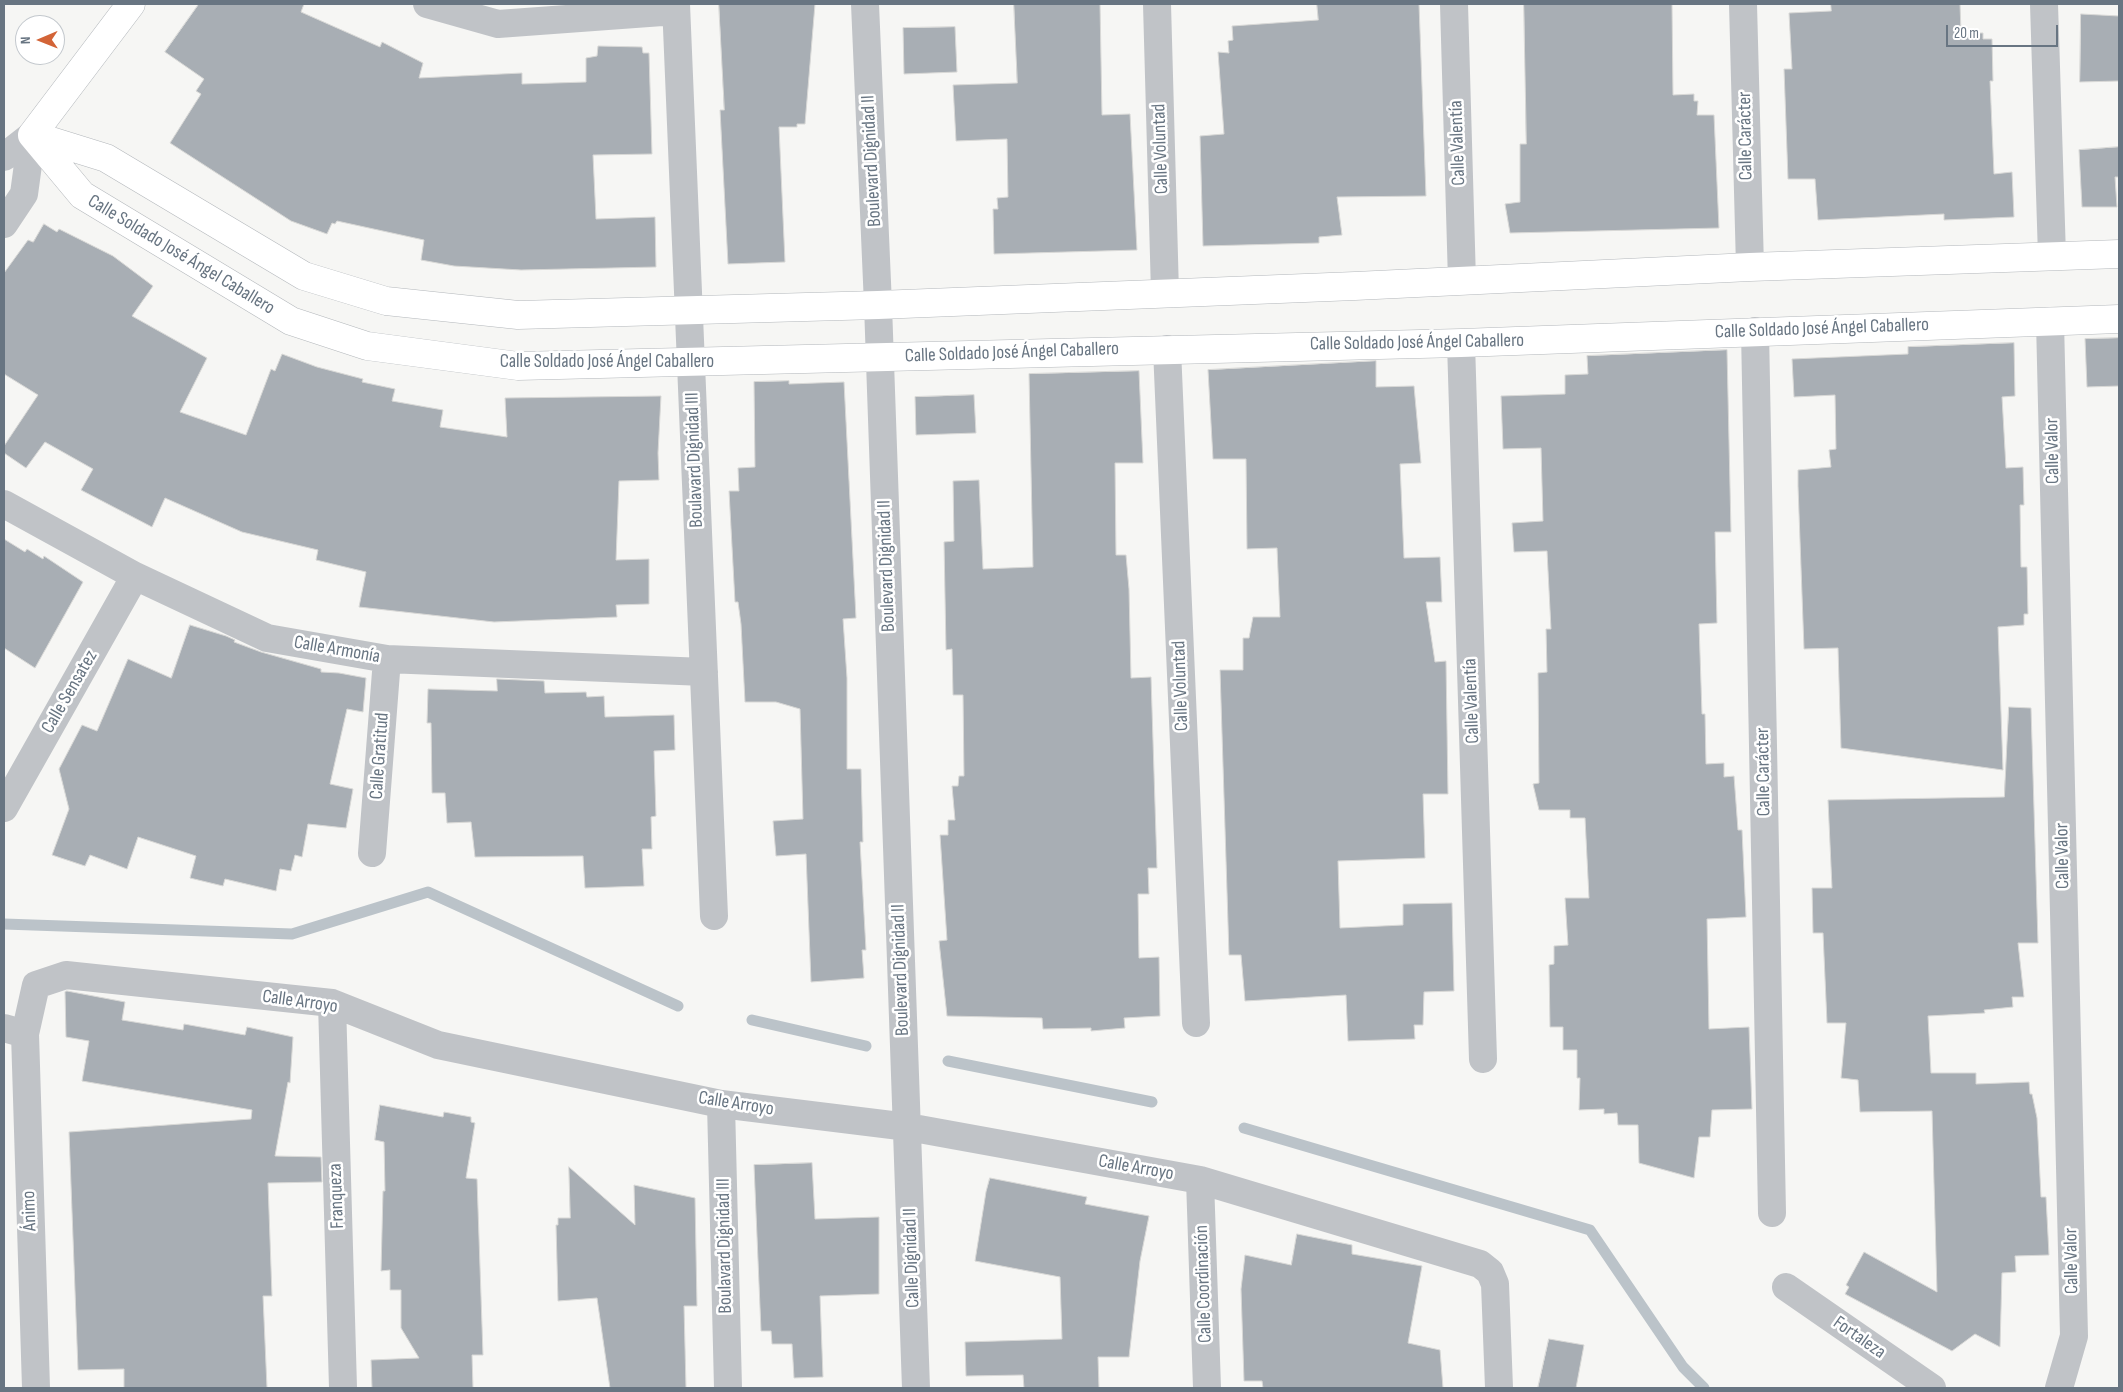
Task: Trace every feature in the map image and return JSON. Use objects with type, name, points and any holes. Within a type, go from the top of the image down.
[{"type":"street","points":[[4,157],[32,135],[130,4]]},
{"type":"street","points":[[427,4],[498,24],[676,7]]},
{"type":"street","name":"Boulevard Dignidad II","points":[[865,4],[908,1127]]},
{"type":"street","name":"Calle Voluntad","points":[[1156,4],[1165,294]]},
{"type":"street","name":"Calle Valentía","points":[[1454,4],[1462,281]]},
{"type":"street","name":"Calle Carácter","points":[[1743,4],[1750,267]]},
{"type":"street","points":[[2044,4],[2052,256]]},
{"type":"street","name":"Boulavard Dignidad III","points":[[676,7],[714,916]]},
{"type":"street","points":[[4,224],[24,194],[32,135]]},
{"type":"street","points":[[32,135],[106,158],[304,276],[386,301],[518,315],[689,312],[878,305],[1165,294],[1750,267],[2119,254]]},
{"type":"street","name":"Calle Soldado José Ángel Caballero","points":[[32,135],[82,196],[291,321],[367,346],[518,366],[1461,343],[2119,319]]},
{"type":"street","name":"Calle Valor","points":[[2050,321],[2074,1336],[2059,1388]]},
{"type":"street","name":"Calle Carácter","points":[[1755,331],[1772,1213]]},
{"type":"street","name":"Calle Valentía","points":[[1461,343],[1483,1058]]},
{"type":"street","name":"Calle Voluntad","points":[[1167,349],[1196,1023]]},
{"type":"street","name":"Calle Armonía","points":[[4,504],[135,576],[267,638],[387,659],[704,672]]},
{"type":"street","name":"Calle Sensatez","points":[[4,808],[135,576]]},
{"type":"street","name":"Calle Gratitud","points":[[372,853],[387,659]]},
{"type":"street","name":"Calle Arroyo","points":[[14,1031],[36,985],[66,975],[332,1003],[438,1044],[721,1104],[908,1127],[1200,1180],[1480,1264],[1490,1272],[1495,1284],[1499,1388]]},
{"type":"street","name":"Franqueza","points":[[332,1003],[343,1388]]},
{"type":"street","name":"Ánimo","points":[[14,1031],[36,1388]]},
{"type":"street","name":"Boulavard Dignidad III","points":[[721,1104],[728,1388]]},
{"type":"street","name":"Calle Dignidad II","points":[[908,1127],[916,1388]]},
{"type":"street","name":"Calle Coordinación","points":[[1200,1180],[1208,1388]]},
{"type":"street","name":"Fortaleza","points":[[1786,1287],[1932,1388]]},
{"type":"building","points":[[199,4],[304,4],[301,12],[380,47],[382,42],[423,63],[419,78],[522,73],[522,84],[586,82],[586,58],[597,56],[598,46],[642,47],[643,53],[649,53],[652,154],[593,155],[596,219],[655,217],[656,267],[521,270],[454,266],[421,260],[424,240],[337,221],[335,224],[332,223],[327,234],[291,221],[170,143],[201,94],[196,91],[204,79],[165,52]]},
{"type":"building","points":[[719,4],[815,4],[805,124],[797,124],[797,127],[779,127],[785,262],[728,264],[720,110],[724,110]]},
{"type":"building","points":[[1014,4],[1100,4],[1102,115],[1130,114],[1137,250],[994,254],[993,209],[998,209],[997,198],[1008,197],[1007,139],[956,141],[953,85],[1017,83]]},
{"type":"building","points":[[1317,4],[1419,4],[1426,196],[1337,197],[1342,235],[1319,237],[1319,243],[1203,246],[1200,136],[1224,134],[1218,52],[1229,53],[1228,41],[1233,40],[1232,26],[1318,20]]},
{"type":"building","points":[[1524,4],[1672,4],[1673,95],[1694,94],[1694,101],[1698,101],[1697,115],[1714,115],[1719,228],[1510,233],[1505,204],[1520,202],[1520,144],[1526,144]]},
{"type":"building","points":[[1831,4],[1960,4],[1961,33],[1983,33],[1983,39],[1992,39],[1993,81],[1990,81],[1994,174],[2012,172],[2014,217],[1944,220],[1944,214],[1818,220],[1815,179],[1788,179],[1784,69],[1792,69],[1789,13],[1831,11]]},
{"type":"building","points":[[2081,14],[2119,16],[2119,81],[2080,82]]},
{"type":"building","points":[[955,27],[957,72],[904,74],[903,28]]},
{"type":"building","points":[[2119,147],[2119,177],[2115,177],[2117,207],[2082,207],[2079,150]]},
{"type":"building","points":[[44,224],[57,232],[59,229],[113,256],[153,286],[132,316],[207,358],[180,412],[246,435],[271,369],[275,371],[282,354],[317,367],[363,379],[362,382],[395,389],[392,401],[443,410],[440,427],[507,437],[505,398],[661,396],[658,453],[659,480],[619,481],[616,560],[649,559],[649,604],[616,605],[617,617],[494,622],[359,607],[366,572],[316,560],[318,550],[242,532],[165,498],[152,527],[81,490],[93,469],[45,442],[26,468],[4,453],[4,446],[38,395],[4,374],[4,273],[28,240],[33,242]]},
{"type":"building","points":[[2119,338],[2119,386],[2087,387],[2085,339]]},
{"type":"building","points":[[2014,343],[2015,396],[2002,397],[2006,468],[2023,467],[2024,505],[2020,505],[2021,567],[2027,567],[2028,614],[2024,614],[2024,625],[1998,627],[2003,770],[1841,748],[1838,648],[1804,649],[1798,486],[1798,470],[1831,467],[1829,450],[1836,449],[1835,395],[1794,397],[1792,359],[1908,354],[1908,347]]},
{"type":"building","points":[[1727,350],[1731,532],[1715,532],[1717,623],[1699,624],[1702,714],[1705,714],[1706,764],[1724,763],[1724,777],[1734,776],[1738,830],[1742,830],[1746,917],[1707,919],[1709,1029],[1749,1027],[1752,1109],[1712,1110],[1710,1137],[1699,1137],[1694,1178],[1639,1163],[1638,1125],[1618,1125],[1617,1113],[1604,1114],[1604,1109],[1579,1110],[1580,1078],[1577,1078],[1577,1050],[1563,1050],[1563,1027],[1550,1027],[1549,965],[1554,964],[1554,946],[1568,945],[1565,898],[1589,898],[1585,818],[1570,818],[1570,810],[1539,810],[1533,784],[1539,783],[1538,673],[1547,672],[1546,629],[1551,629],[1547,551],[1514,552],[1512,523],[1543,521],[1541,448],[1503,449],[1501,396],[1565,394],[1565,375],[1588,374],[1587,356]]},
{"type":"building","points":[[1376,361],[1376,387],[1414,386],[1421,463],[1400,464],[1404,558],[1440,557],[1442,602],[1426,602],[1435,662],[1446,661],[1448,794],[1423,794],[1425,858],[1338,861],[1340,928],[1403,925],[1403,904],[1452,903],[1454,991],[1424,992],[1423,1025],[1414,1025],[1415,1039],[1348,1041],[1346,995],[1245,1001],[1241,955],[1229,955],[1220,670],[1243,670],[1243,638],[1249,638],[1253,617],[1280,617],[1277,548],[1247,549],[1246,459],[1213,459],[1208,370]]},
{"type":"building","points":[[1139,371],[1143,463],[1115,463],[1116,555],[1126,555],[1129,589],[1131,678],[1151,677],[1157,868],[1148,868],[1149,894],[1138,894],[1139,958],[1159,957],[1160,1016],[1124,1018],[1125,1028],[1091,1031],[1091,1028],[1043,1029],[1042,1018],[947,1016],[939,941],[947,940],[940,835],[948,835],[948,820],[955,820],[952,786],[958,786],[959,776],[964,776],[963,695],[953,695],[952,649],[946,650],[944,542],[954,541],[953,481],[979,480],[983,569],[1033,567],[1029,374]]},
{"type":"building","points":[[789,381],[789,384],[844,382],[856,618],[843,619],[847,678],[847,769],[861,769],[863,842],[860,842],[866,950],[862,950],[864,978],[811,982],[806,854],[776,856],[773,821],[803,819],[800,709],[776,702],[745,702],[741,624],[738,602],[735,602],[729,491],[739,491],[738,468],[755,467],[754,382]]},
{"type":"building","points":[[974,395],[976,433],[916,435],[915,397]]},
{"type":"building","points":[[4,539],[25,552],[27,549],[43,559],[44,556],[83,582],[35,668],[4,648]]},
{"type":"building","points":[[190,625],[226,636],[235,640],[234,642],[261,652],[321,669],[321,672],[366,678],[363,712],[347,709],[330,784],[353,789],[346,828],[308,824],[302,857],[295,855],[291,871],[280,869],[276,891],[225,879],[223,886],[190,878],[196,856],[138,837],[127,869],[90,855],[85,866],[52,855],[69,809],[59,769],[82,725],[97,731],[128,659],[171,678]]},
{"type":"building","points":[[497,679],[544,681],[545,693],[586,692],[587,697],[604,696],[605,717],[674,715],[675,750],[654,751],[656,816],[651,817],[652,849],[642,849],[644,886],[585,888],[583,856],[475,857],[471,822],[447,823],[445,793],[432,793],[431,723],[427,723],[428,689],[497,691]]},
{"type":"building","points":[[2009,707],[2031,708],[2038,943],[2018,943],[2024,997],[2012,997],[2013,1007],[1984,1010],[1985,1013],[1928,1016],[1931,1073],[1976,1073],[1976,1084],[2029,1082],[2030,1094],[2032,1094],[2037,1118],[2041,1197],[2046,1197],[2049,1255],[2015,1256],[2016,1272],[2002,1273],[2000,1347],[1975,1334],[1952,1351],[1845,1294],[1849,1287],[1846,1285],[1864,1252],[1937,1292],[1932,1111],[1860,1112],[1858,1080],[1841,1078],[1846,1023],[1827,1023],[1823,933],[1813,933],[1812,888],[1832,888],[1828,800],[2004,797]]},
{"type":"building","points":[[65,992],[125,1002],[122,1020],[183,1030],[184,1024],[245,1035],[247,1027],[293,1037],[290,1083],[288,1082],[275,1156],[321,1157],[322,1182],[268,1183],[272,1296],[263,1296],[267,1388],[124,1388],[124,1369],[78,1370],[69,1132],[251,1119],[252,1110],[82,1081],[89,1041],[66,1037]]},
{"type":"building","points":[[380,1105],[443,1117],[444,1112],[471,1117],[471,1122],[475,1123],[466,1178],[477,1179],[483,1355],[472,1355],[473,1388],[372,1388],[371,1360],[419,1358],[401,1328],[401,1290],[390,1290],[390,1270],[381,1271],[383,1191],[385,1191],[384,1142],[375,1140]]},
{"type":"building","points":[[812,1163],[815,1219],[879,1217],[879,1294],[820,1296],[823,1377],[794,1378],[792,1344],[772,1344],[771,1331],[761,1331],[754,1165]]},
{"type":"building","points":[[569,1167],[635,1225],[634,1185],[695,1198],[697,1306],[684,1306],[686,1388],[610,1388],[597,1298],[558,1301],[556,1225],[558,1225],[558,1218],[570,1218]]},
{"type":"building","points":[[990,1178],[1087,1197],[1085,1204],[1149,1216],[1140,1261],[1129,1357],[1098,1357],[1099,1388],[1024,1388],[1023,1375],[966,1376],[965,1342],[1062,1339],[1060,1277],[975,1261]]},
{"type":"building","points":[[1297,1234],[1352,1245],[1352,1254],[1422,1266],[1408,1343],[1440,1350],[1443,1388],[1263,1388],[1262,1381],[1244,1381],[1241,1289],[1245,1255],[1291,1265]]},
{"type":"building","points":[[1549,1339],[1584,1345],[1576,1388],[1538,1388]]},
{"type":"waterway","points":[[4,924],[292,934],[428,892],[678,1006]]},
{"type":"waterway","points":[[752,1020],[866,1046]]},
{"type":"waterway","points":[[948,1061],[1152,1102]]},
{"type":"waterway","points":[[1244,1128],[1590,1230],[1683,1367],[1704,1388]]}]
